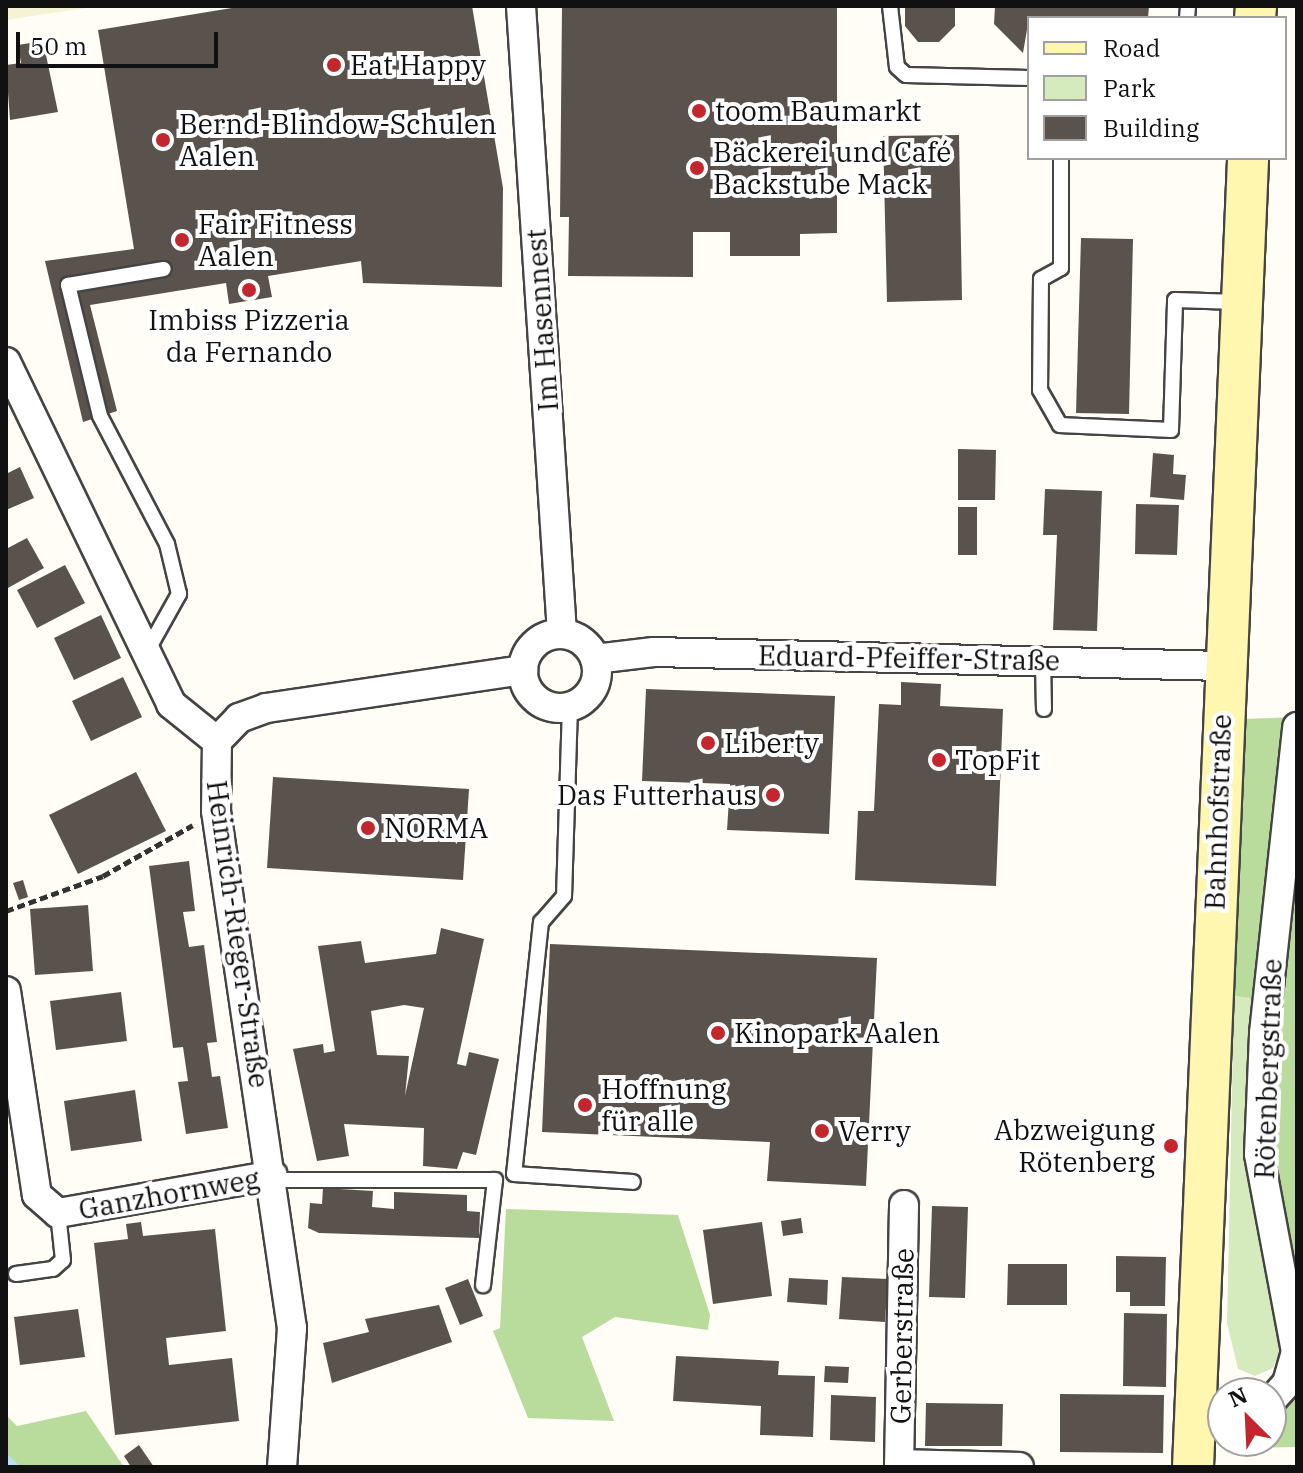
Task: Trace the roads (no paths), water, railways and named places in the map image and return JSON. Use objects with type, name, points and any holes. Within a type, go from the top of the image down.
[{"type":"main road","name":"Bahnhofstraße","points":[[1209,1377],[1224,666],[1248,160]]},
{"type":"main road","name":"Bahnhofstraße","points":[[1193,1467],[1207,1419]]},
{"type":"street","name":"Im Hasennest","points":[[521,6],[562,634]]},
{"type":"street","name":"Heinrich-Rieger-Straße","points":[[6,362],[171,704],[217,741],[216,811],[274,1178],[292,1328],[282,1467]]},
{"type":"street","points":[[562,634],[582,641],[595,659],[594,686],[570,706],[539,702],[523,670],[532,646],[562,634]]},
{"type":"street","name":"Eduard-Pfeiffer-Straße","points":[[595,659],[654,652],[1224,666]]},
{"type":"street","points":[[217,741],[239,718],[266,708],[523,670]]},
{"type":"street","name":"Rötenbergstraße","points":[[1287,1383],[1296,1352],[1259,1154],[1264,1033],[1297,727]]},
{"type":"street","name":"Ganzhornweg","points":[[6,991],[37,1195],[58,1213],[274,1178]]},
{"type":"street","name":"Gerberstraße","points":[[899,1465],[904,1205]]},
{"type":"street","points":[[899,1465],[1019,1467]]},
{"type":"lane","points":[[890,6],[897,67],[906,75],[1027,78]]},
{"type":"lane","points":[[1061,160],[1061,268],[1041,279],[1040,374],[1040,390],[1060,425],[1171,430],[1175,300],[1243,303]]},
{"type":"lane","points":[[146,654],[179,594],[167,544],[100,416],[68,285],[164,269]]},
{"type":"lane","points":[[1043,662],[1044,709]]},
{"type":"lane","points":[[570,706],[564,896],[541,922],[514,1174],[633,1182]]},
{"type":"lane","points":[[274,1178],[495,1180],[483,1285]]},
{"type":"lane","points":[[16,1274],[53,1269],[63,1260],[58,1213]]},
{"type":"waterway","points":[[6,1459],[15,1467]]},
{"type":"place","name":"Eat Happy","points":[[334,65]]},
{"type":"place","name":"toom Baumarkt","points":[[699,111]]},
{"type":"place","name":"Bernd-Blindow-Schulen Aalen","points":[[163,140]]},
{"type":"place","name":"Bäckerei und Café Backstube Mack","points":[[697,168]]},
{"type":"place","name":"Fair Fitness Aalen","points":[[182,240]]},
{"type":"place","name":"Imbiss Pizzeria da Fernando","points":[[249,290]]},
{"type":"place","name":"Liberty","points":[[708,743]]},
{"type":"place","name":"TopFit","points":[[939,760]]},
{"type":"place","name":"Das Futterhaus","points":[[773,795]]},
{"type":"place","name":"NORMA","points":[[368,828]]},
{"type":"place","name":"Kinopark Aalen","points":[[718,1033]]},
{"type":"place","name":"Hoffnung für alle","points":[[585,1105]]},
{"type":"place","name":"Verry","points":[[822,1131]]},
{"type":"place","name":"Abzweigung Rötenberg","points":[[1171,1146]]}]
